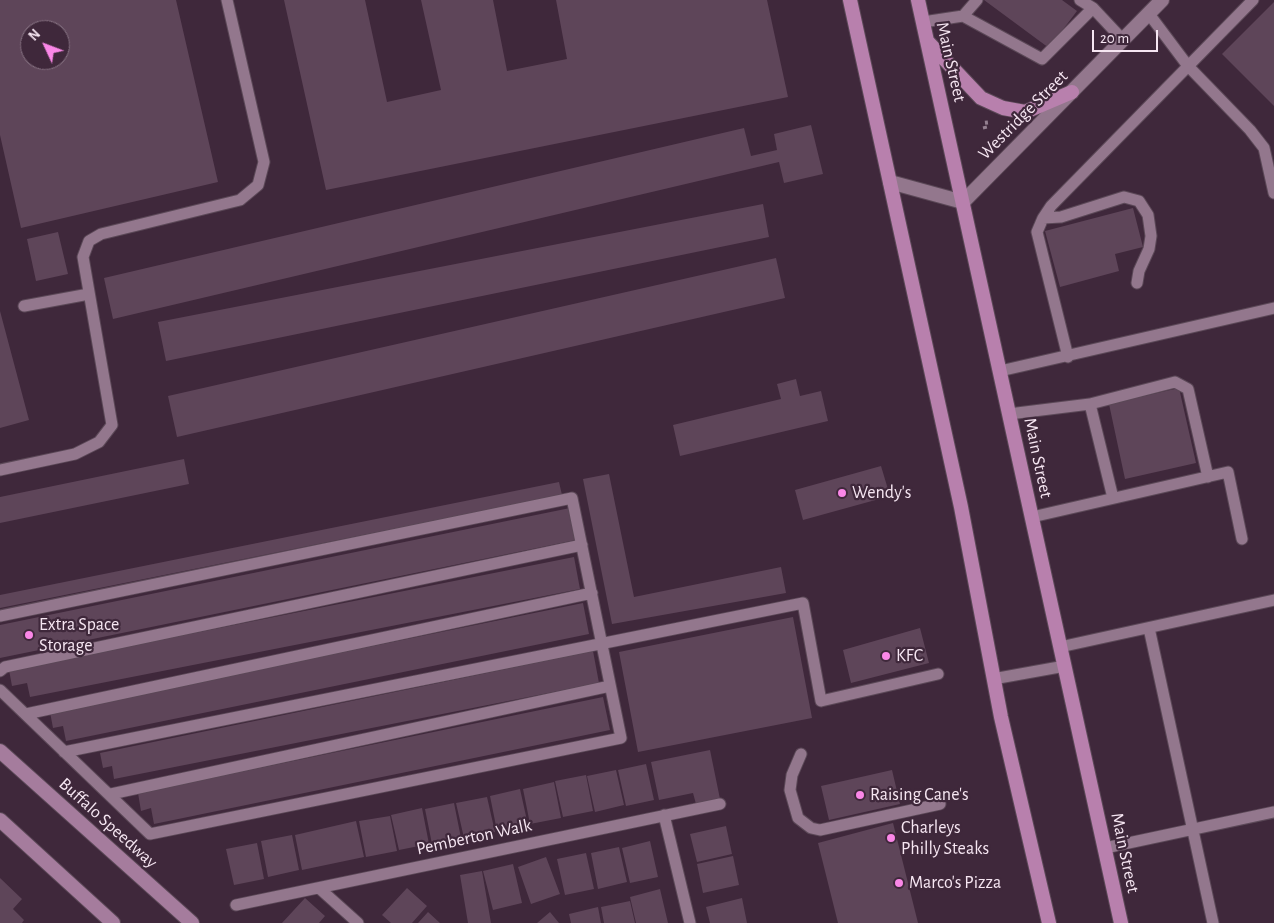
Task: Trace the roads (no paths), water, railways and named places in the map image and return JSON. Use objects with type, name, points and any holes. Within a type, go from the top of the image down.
[{"type":"main road","points":[[850,0],[961,507],[994,679],[1049,923]]},
{"type":"main road","name":"Main Street","points":[[918,0],[1121,923]]},
{"type":"main road","points":[[928,42],[981,98],[1003,108],[1025,112],[1072,92]]},
{"type":"main road","name":"Buffalo Speedway","points":[[0,751],[192,923]]},
{"type":"main road","points":[[0,820],[113,923]]},
{"type":"street","name":"Westridge Street","points":[[963,202],[1162,0]]},
{"type":"street","points":[[890,182],[963,202]]},
{"type":"lane","points":[[0,470],[76,454],[99,442],[112,426],[83,257],[89,241],[101,234],[240,200],[258,186],[264,162],[227,0]]},
{"type":"lane","points":[[963,16],[977,0]]},
{"type":"lane","points":[[1080,0],[1093,8],[1123,40]]},
{"type":"lane","points":[[1068,357],[1037,232],[1044,218],[1051,206],[1253,0]]},
{"type":"lane","points":[[923,22],[963,16],[1042,59],[1093,8]]},
{"type":"lane","points":[[1148,14],[1188,66],[1250,130],[1264,148],[1274,193]]},
{"type":"lane","points":[[1044,218],[1061,216],[1124,197],[1139,201],[1148,215],[1151,236],[1138,283]]},
{"type":"lane","points":[[24,306],[89,294]]},
{"type":"lane","points":[[1000,371],[1068,357],[1274,308]]},
{"type":"lane","points":[[1009,414],[1090,404],[1175,382],[1188,389],[1208,477]]},
{"type":"lane","points":[[1090,404],[1113,498]]},
{"type":"lane","points":[[1032,517],[1228,472],[1242,539]]},
{"type":"lane","points":[[0,616],[572,498],[621,738],[150,834],[111,794],[0,690]]},
{"type":"lane","points":[[0,671],[14,665],[582,545]]},
{"type":"lane","points":[[26,714],[592,593]]},
{"type":"lane","points":[[1060,647],[1274,600]]},
{"type":"lane","points":[[64,752],[803,602],[822,701],[938,674]]},
{"type":"lane","points":[[1148,628],[1213,923]]},
{"type":"lane","points":[[994,679],[1064,666]]},
{"type":"lane","points":[[111,794],[610,686]]},
{"type":"lane","points":[[801,754],[792,775],[790,790],[798,818],[811,828],[820,830],[940,804]]},
{"type":"lane","name":"Pemberton Walk","points":[[236,905],[720,804]]},
{"type":"lane","points":[[1105,848],[1274,812]]},
{"type":"lane","points":[[664,815],[690,923]]},
{"type":"lane","points":[[318,888],[358,923]]},
{"type":"place","name":"Wendy's","points":[[842,493]]},
{"type":"place","name":"Extra Space Storage","points":[[29,635]]},
{"type":"place","name":"KFC","points":[[886,656]]},
{"type":"place","name":"Raising Cane's","points":[[860,795]]},
{"type":"place","name":"Charleys Philly Steaks","points":[[891,838]]},
{"type":"place","name":"Marco's Pizza","points":[[899,883]]}]
